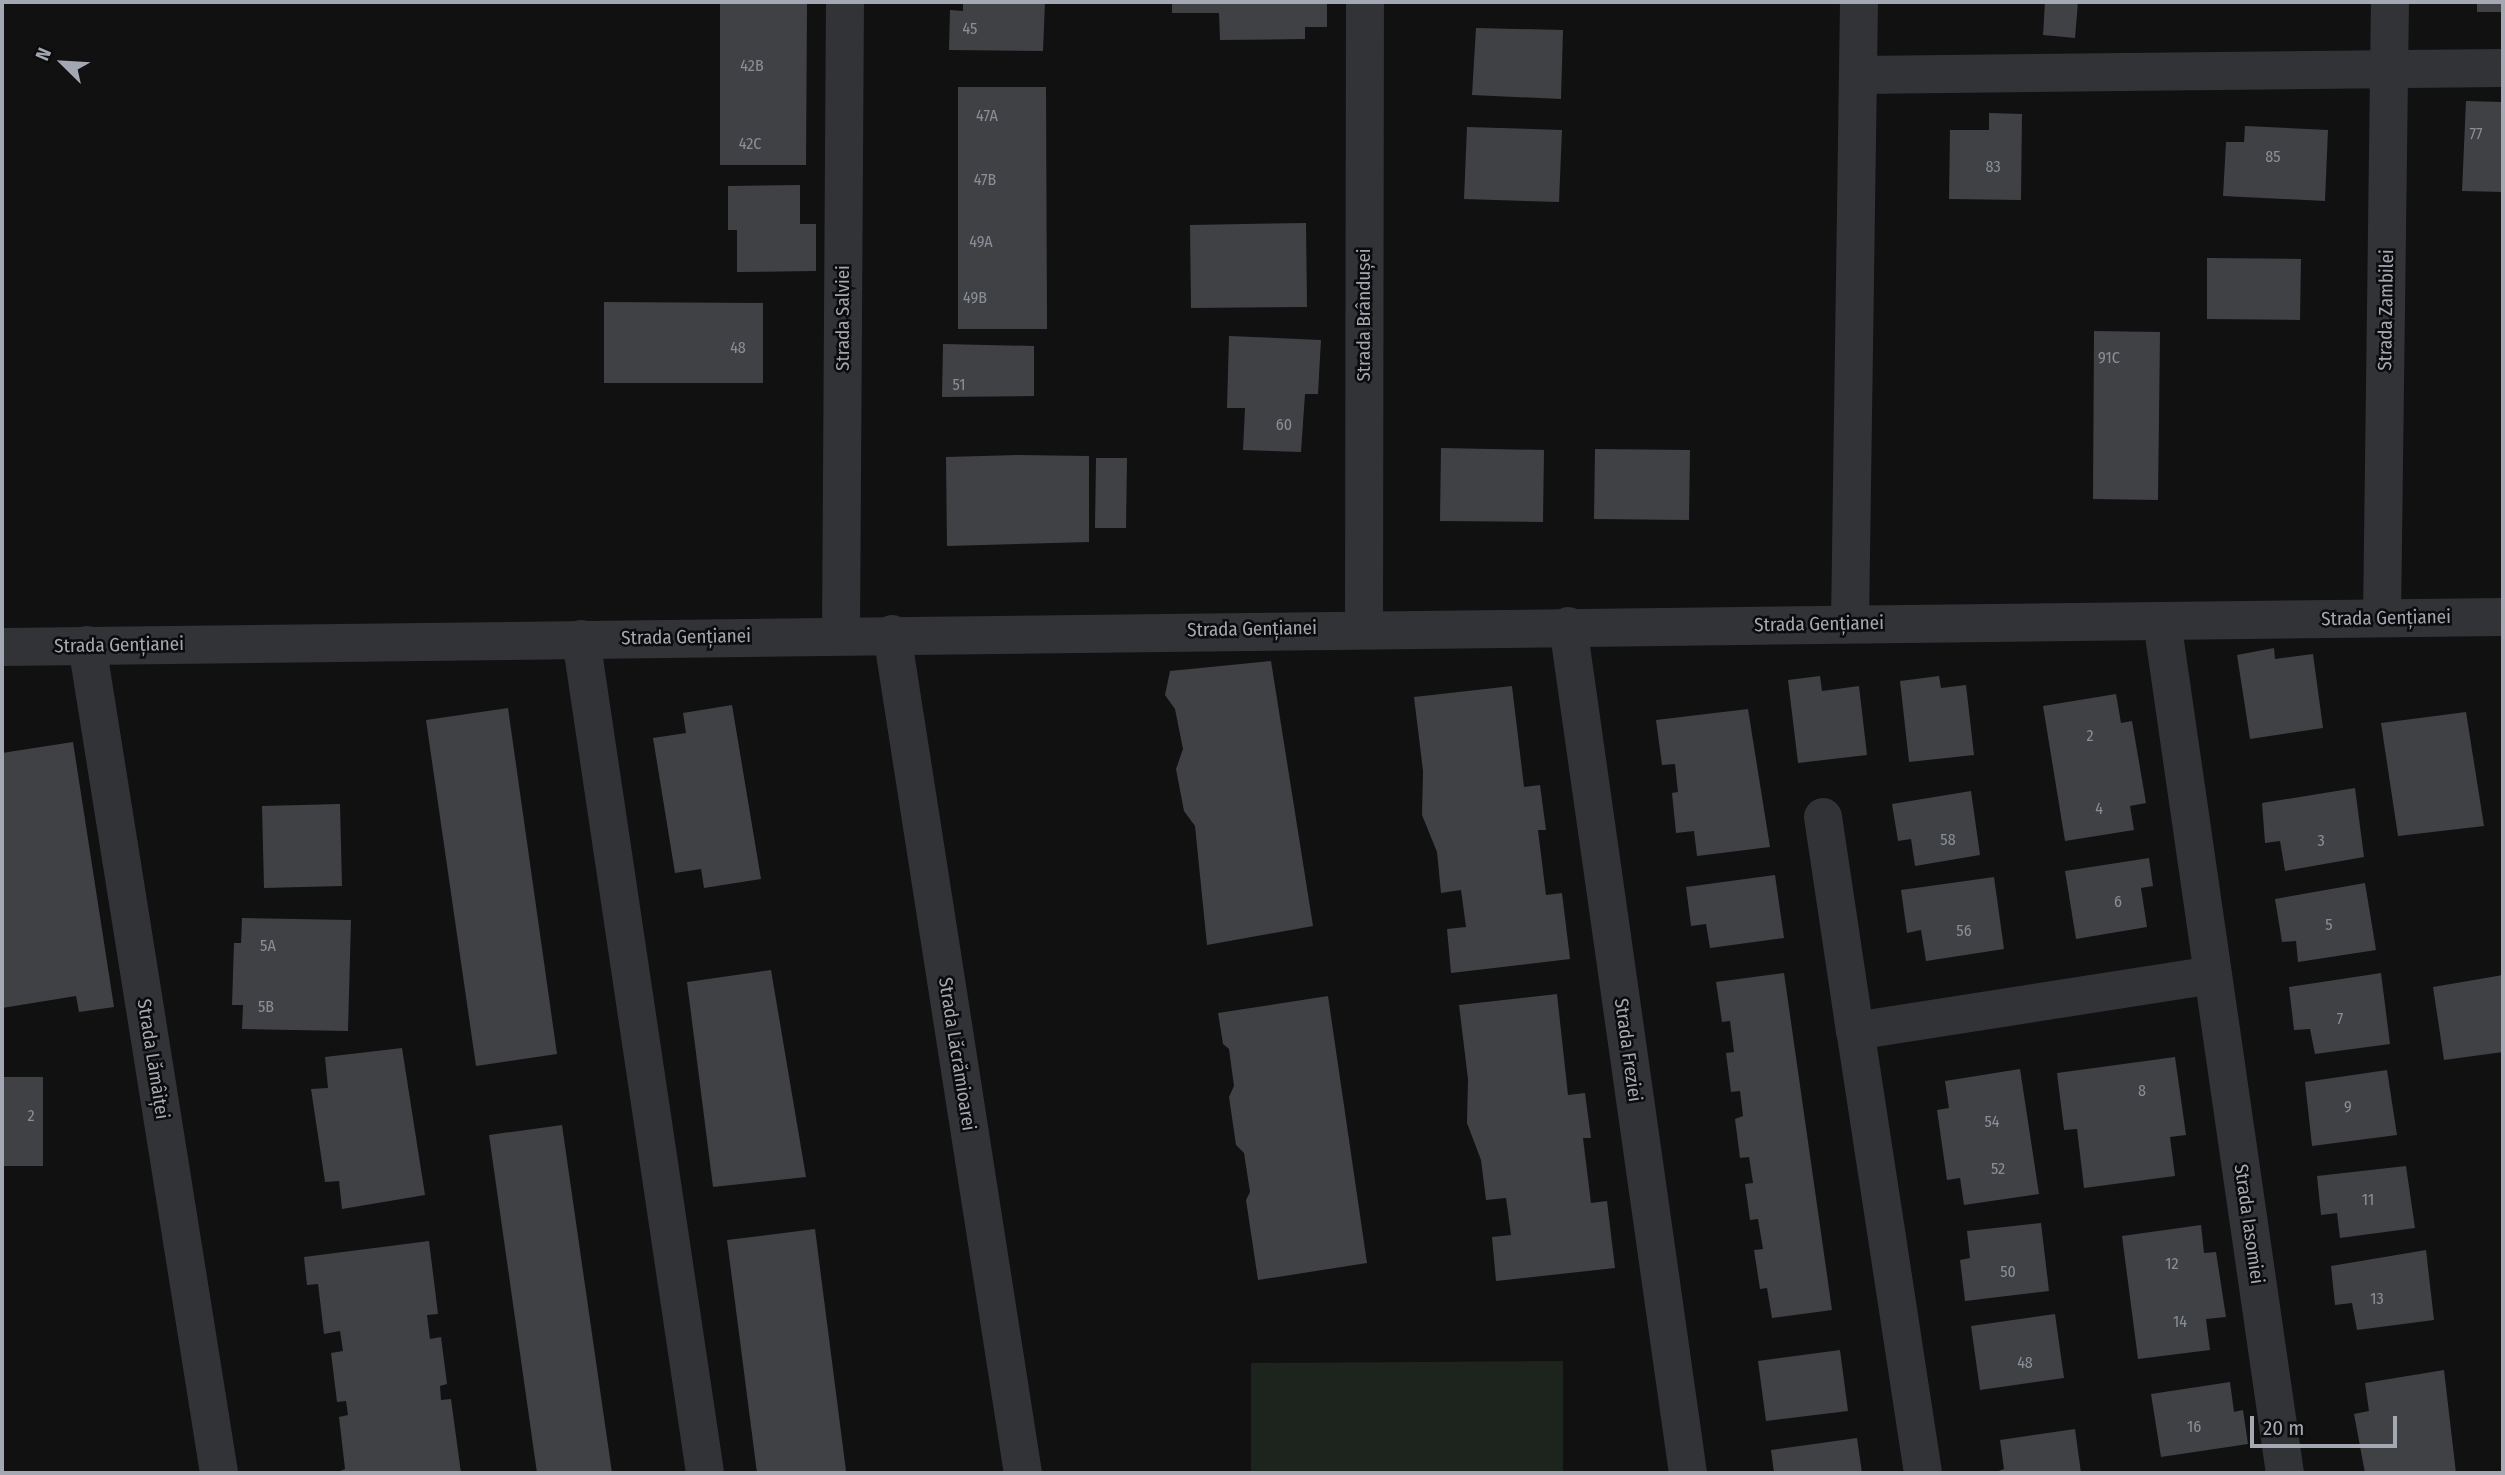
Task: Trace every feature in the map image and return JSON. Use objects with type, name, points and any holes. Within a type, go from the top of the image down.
[{"type":"street","name":"Strada Salviei","points":[[841,635],[845,2]]},
{"type":"street","name":"Strada Brândușei","points":[[1364,628],[1365,2]]},
{"type":"street","points":[[1850,623],[1858,2]]},
{"type":"street","name":"Strada Zambilei","points":[[2382,618],[2390,2]]},
{"type":"street","points":[[1858,75],[2503,68]]},
{"type":"street","name":"Strada Gențianei","points":[[2,647],[1364,628],[2503,617]]},
{"type":"street","name":"Strada Iasomiei","points":[[2162,621],[2285,1473]]},
{"type":"street","name":"Strada Freziei","points":[[1568,626],[1688,1473]]},
{"type":"street","name":"Strada Lăcrămioarei","points":[[892,634],[1023,1473]]},
{"type":"street","points":[[581,639],[705,1473]]},
{"type":"street","name":"Strada Lămâiței","points":[[87,645],[219,1473]]},
{"type":"street","points":[[1823,817],[1923,1473]]},
{"type":"street","points":[[1855,1031],[2213,975]]},
{"type":"shaded area","points":[[1563,1361],[1563,1473],[1251,1473],[1251,1363]]},
{"type":"building","points":[[720,2],[807,2],[806,165],[720,165]]},
{"type":"building","points":[[963,2],[1045,2],[1043,51],[949,50],[950,10],[963,11]]},
{"type":"building","points":[[1172,2],[1327,2],[1327,27],[1305,27],[1305,39],[1220,40],[1219,13],[1172,13]]},
{"type":"building","points":[[2045,2],[2078,2],[2075,38],[2043,35]]},
{"type":"building","points":[[2477,2],[2503,2],[2503,12],[2477,12]]},
{"type":"building","points":[[1476,28],[1563,30],[1561,99],[1472,95]]},
{"type":"building","points":[[958,87],[1046,87],[1047,329],[958,329]]},
{"type":"building","points":[[2466,101],[2503,102],[2503,192],[2462,191]]},
{"type":"building","points":[[1989,113],[2022,114],[2021,200],[1949,199],[1950,130],[1989,130]]},
{"type":"building","points":[[2245,126],[2328,130],[2325,201],[2223,196],[2226,142],[2244,142]]},
{"type":"building","points":[[1467,127],[1562,130],[1559,202],[1464,199]]},
{"type":"building","points":[[800,185],[800,224],[816,224],[816,271],[737,272],[737,230],[728,230],[728,186]]},
{"type":"building","points":[[1306,223],[1307,307],[1191,308],[1190,225]]},
{"type":"building","points":[[2207,258],[2301,259],[2300,320],[2207,319]]},
{"type":"building","points":[[604,302],[763,303],[763,383],[604,383]]},
{"type":"building","points":[[2094,331],[2160,332],[2158,500],[2093,499]]},
{"type":"building","points":[[1229,336],[1321,340],[1318,394],[1305,394],[1301,452],[1243,450],[1245,408],[1227,408]]},
{"type":"building","points":[[943,344],[1034,346],[1034,396],[942,397]]},
{"type":"building","points":[[1441,448],[1544,450],[1543,522],[1440,521]]},
{"type":"building","points":[[1595,449],[1690,450],[1689,520],[1594,519]]},
{"type":"building","points":[[1089,456],[1089,542],[947,546],[946,457]]},
{"type":"building","points":[[1096,458],[1127,458],[1126,528],[1095,528]]},
{"type":"building","points":[[2274,648],[2275,659],[2313,654],[2323,728],[2250,739],[2237,655]]},
{"type":"building","points":[[1271,661],[1313,926],[1207,945],[1195,826],[1184,811],[1176,769],[1183,749],[1175,709],[1165,695],[1170,671]]},
{"type":"building","points":[[1820,676],[1822,691],[1859,686],[1867,755],[1798,763],[1788,680]]},
{"type":"building","points":[[1939,676],[1941,688],[1966,685],[1974,755],[1909,762],[1900,681]]},
{"type":"building","points":[[1512,686],[1524,787],[1540,785],[1546,830],[1538,830],[1546,895],[1562,893],[1570,959],[1451,973],[1447,929],[1466,927],[1461,890],[1441,893],[1437,852],[1422,815],[1423,771],[1414,697]]},
{"type":"building","points":[[2116,694],[2121,723],[2132,721],[2146,803],[2130,806],[2134,830],[2065,841],[2043,706]]},
{"type":"building","points":[[732,705],[761,879],[704,888],[701,869],[675,873],[653,738],[686,733],[683,713]]},
{"type":"building","points":[[508,708],[557,1054],[476,1066],[426,720]]},
{"type":"building","points":[[1748,709],[1770,847],[1697,856],[1694,831],[1676,833],[1672,793],[1678,792],[1675,764],[1662,765],[1656,720]]},
{"type":"building","points":[[2466,712],[2484,826],[2398,836],[2381,723]]},
{"type":"building","points":[[73,742],[114,1007],[79,1012],[76,996],[2,1008],[2,753]]},
{"type":"building","points":[[2355,788],[2364,857],[2285,871],[2280,841],[2265,843],[2262,803]]},
{"type":"building","points":[[1971,791],[1980,855],[1915,866],[1911,839],[1898,841],[1892,804]]},
{"type":"building","points":[[340,804],[342,886],[264,888],[262,806]]},
{"type":"building","points":[[2149,858],[2153,886],[2141,888],[2147,927],[2076,939],[2065,871]]},
{"type":"building","points":[[1775,875],[1784,938],[1710,948],[1706,924],[1691,926],[1686,887]]},
{"type":"building","points":[[1994,877],[2004,949],[1926,961],[1921,930],[1907,933],[1901,890]]},
{"type":"building","points":[[2365,883],[2376,950],[2298,962],[2296,941],[2282,942],[2275,899]]},
{"type":"building","points":[[242,918],[351,920],[348,1031],[242,1029],[243,1005],[232,1005],[234,943],[241,943]]},
{"type":"building","points":[[771,970],[806,1177],[713,1187],[687,982]]},
{"type":"building","points":[[1784,973],[1832,1310],[1772,1318],[1767,1288],[1760,1289],[1754,1250],[1763,1249],[1758,1219],[1750,1220],[1745,1184],[1753,1183],[1749,1157],[1740,1158],[1735,1119],[1743,1116],[1740,1091],[1731,1092],[1726,1053],[1734,1052],[1730,1021],[1722,1022],[1716,982]]},
{"type":"building","points":[[2381,973],[2390,1044],[2315,1054],[2310,1029],[2294,1030],[2289,987]]},
{"type":"building","points":[[2503,975],[2503,1052],[2444,1060],[2433,987]]},
{"type":"building","points":[[1557,994],[1568,1095],[1585,1093],[1591,1138],[1583,1138],[1591,1203],[1607,1201],[1615,1268],[1496,1281],[1492,1237],[1511,1235],[1506,1198],[1486,1200],[1481,1160],[1467,1123],[1468,1079],[1459,1005]]},
{"type":"building","points":[[1328,996],[1367,1263],[1258,1280],[1246,1200],[1250,1192],[1244,1153],[1236,1145],[1229,1097],[1234,1086],[1229,1049],[1223,1044],[1218,1013]]},
{"type":"building","points":[[402,1048],[425,1195],[342,1209],[339,1181],[325,1182],[311,1089],[328,1088],[325,1057]]},
{"type":"building","points":[[2175,1057],[2186,1135],[2170,1137],[2175,1176],[2084,1188],[2077,1129],[2064,1130],[2057,1073]]},
{"type":"building","points":[[2020,1069],[2039,1194],[1964,1205],[1960,1178],[1947,1180],[1937,1110],[1949,1108],[1945,1081]]},
{"type":"building","points":[[2387,1070],[2397,1135],[2312,1146],[2305,1082]]},
{"type":"building","points":[[2,1077],[43,1077],[43,1166],[2,1166]]},
{"type":"building","points":[[562,1125],[612,1473],[537,1473],[489,1135]]},
{"type":"building","points":[[2406,1166],[2415,1228],[2340,1238],[2337,1213],[2321,1215],[2317,1176]]},
{"type":"building","points":[[2041,1223],[2049,1291],[1965,1301],[1960,1260],[1970,1258],[1967,1231]]},
{"type":"building","points":[[2201,1225],[2204,1253],[2216,1252],[2226,1317],[2206,1319],[2210,1350],[2138,1359],[2122,1236]]},
{"type":"building","points":[[815,1229],[846,1471],[757,1473],[727,1240]]},
{"type":"building","points":[[429,1241],[438,1314],[427,1315],[430,1339],[441,1337],[447,1384],[440,1386],[441,1400],[451,1399],[461,1473],[335,1473],[345,1469],[339,1417],[348,1415],[346,1401],[337,1402],[331,1353],[343,1351],[340,1331],[324,1334],[318,1284],[307,1285],[304,1257]]},
{"type":"building","points":[[2426,1250],[2434,1320],[2357,1330],[2352,1303],[2335,1305],[2331,1266]]},
{"type":"building","points":[[2055,1314],[2064,1378],[1980,1390],[1971,1326]]},
{"type":"building","points":[[1840,1350],[1848,1411],[1766,1421],[1758,1361]]},
{"type":"building","points":[[2444,1370],[2456,1473],[2365,1473],[2354,1414],[2369,1411],[2365,1383]]},
{"type":"building","points":[[2230,1382],[2234,1412],[2243,1410],[2248,1444],[2161,1457],[2151,1394]]},
{"type":"building","points":[[2075,1429],[2081,1473],[1993,1473],[2004,1469],[2000,1440]]},
{"type":"building","points":[[1857,1438],[1862,1473],[1774,1473],[1771,1450]]}]
